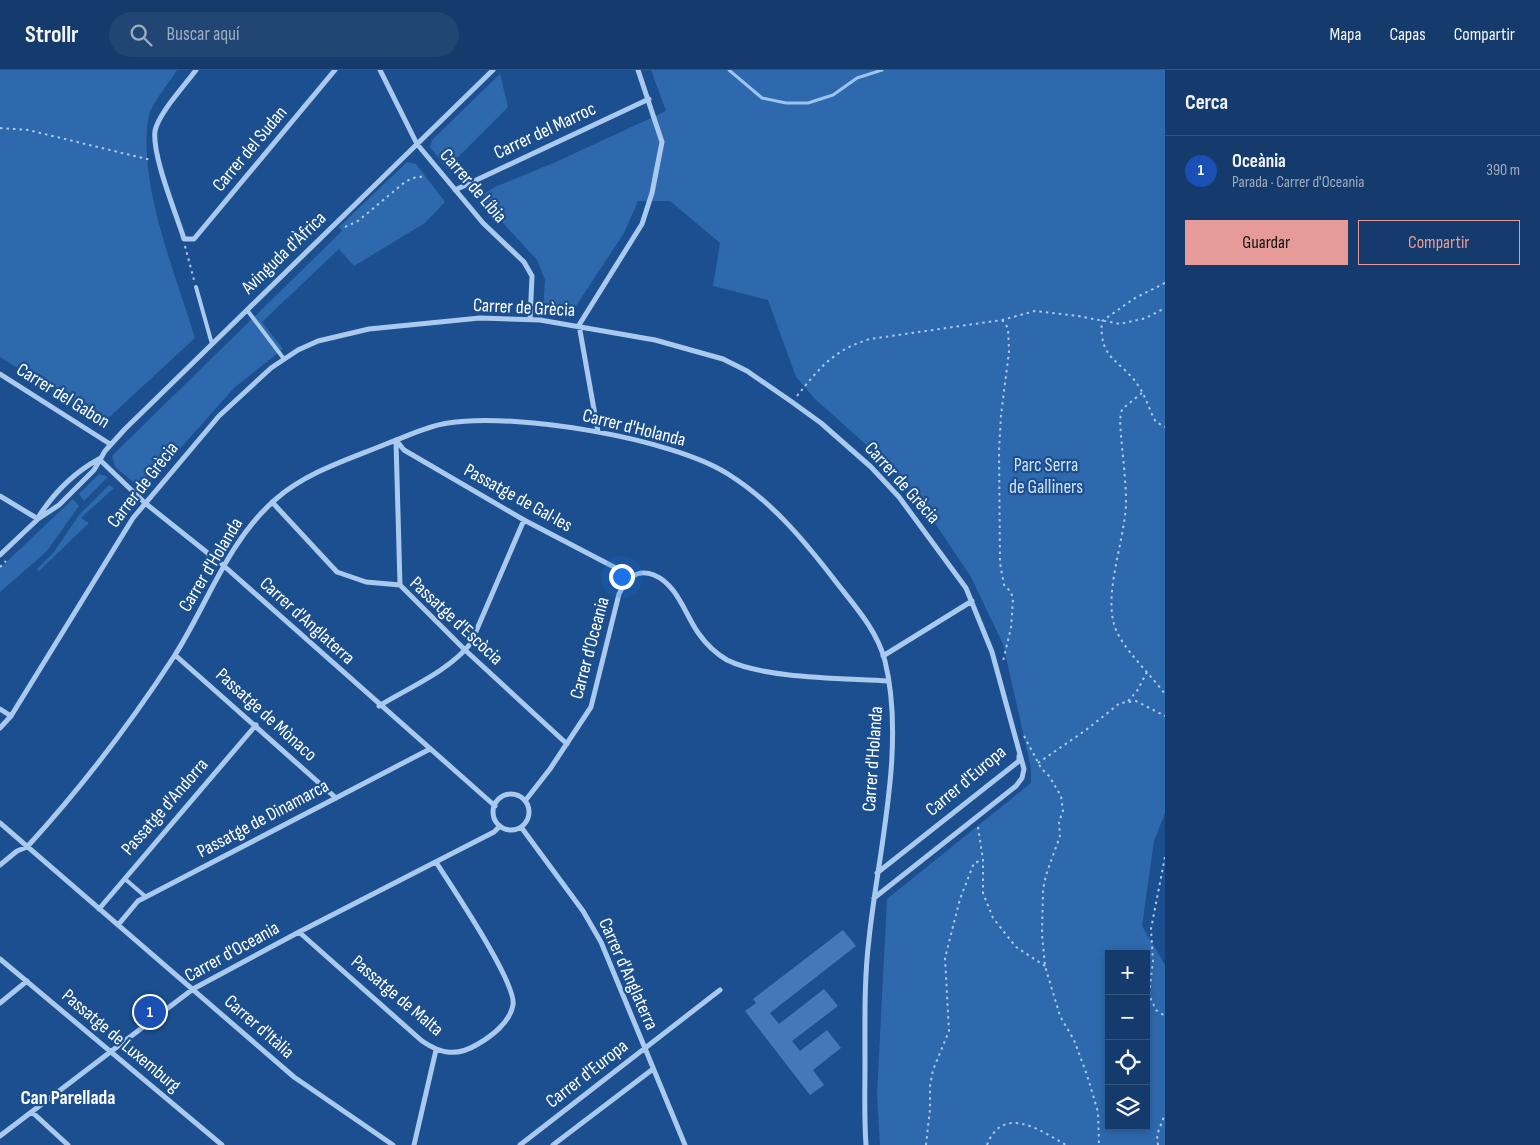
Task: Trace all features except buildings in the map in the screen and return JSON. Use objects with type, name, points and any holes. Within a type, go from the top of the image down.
[{"type":"street","points":[[160,163],[155,130],[163,114],[196,70]]},
{"type":"street","name":"Carrer del Sudan","points":[[160,163],[184,239],[194,239],[335,70]]},
{"type":"street","name":"Carrer de Líbia","points":[[380,70],[417,144],[483,223],[524,262],[532,276],[530,320]]},
{"type":"street","name":"Avinguda d'Àfrica","points":[[0,555],[38,519],[59,505],[94,470],[99,458],[110,444],[493,70]]},
{"type":"street","points":[[598,432],[579,325],[642,224],[648,210],[662,142],[638,70]]},
{"type":"street","name":"Carrer del Marroc","points":[[455,190],[649,99]]},
{"type":"street","name":"Carrer de Grècia","points":[[0,728],[11,716],[123,532],[145,503],[219,416],[258,379],[298,350],[318,341],[369,329],[480,318],[530,320],[579,325],[710,354],[747,371],[792,402],[846,444],[898,497],[953,569],[972,601],[999,673],[1020,753]]},
{"type":"street","name":"Carrer del Gabon","points":[[0,374],[110,444]]},
{"type":"street","name":"Carrer d'Holanda","points":[[0,865],[18,851],[28,847],[102,758],[175,655],[224,566],[257,518],[272,502],[302,480],[320,470],[396,440],[446,423],[477,420],[598,432],[671,450],[724,471],[744,484],[785,519],[804,540],[866,623],[883,656],[892,698],[892,754],[874,898],[865,990],[866,1145]]},
{"type":"street","points":[[396,440],[400,585]]},
{"type":"street","name":"Passatge de Gal·les","points":[[396,440],[404,450],[524,520],[614,567],[628,578]]},
{"type":"street","name":"Avinguda d'Àfrica","points":[[38,519],[46,506],[77,474],[99,458]]},
{"type":"street","name":"Carrer d'Anglaterra","points":[[99,458],[145,503],[224,566],[495,806]]},
{"type":"street","points":[[0,496],[38,519]]},
{"type":"street","name":"Passatge d'Escòcia","points":[[272,502],[337,572],[366,582],[400,585],[465,650],[566,744]]},
{"type":"street","points":[[380,706],[455,660],[471,643],[524,520]]},
{"type":"street","name":"Carrer d'Oceania","points":[[525,801],[591,707],[615,607],[628,578],[635,574],[644,573],[661,580],[677,595],[703,639],[716,652],[736,663],[774,673],[888,681]]},
{"type":"street","points":[[883,656],[972,601]]},
{"type":"street","name":"Passatge de Mònaco","points":[[175,655],[336,798]]},
{"type":"street","points":[[0,709],[11,716]]},
{"type":"street","name":"Passatge d'Andorra","points":[[99,908],[256,725]]},
{"type":"street","name":"Passatge de Dinamarca","points":[[118,925],[138,901],[430,749]]},
{"type":"street","name":"Carrer d'Europa","points":[[874,898],[1016,786],[1022,778],[1024,769],[1020,753]]},
{"type":"street","name":"Carrer d'Europa","points":[[877,873],[1018,761],[1020,753]]},
{"type":"street","points":[[512,794],[525,801],[528,806],[528,817],[521,827],[511,830],[500,826],[494,817],[495,806],[498,800],[512,794]]},
{"type":"street","name":"Carrer d'Itàlia","points":[[0,823],[294,1077],[393,1145]]},
{"type":"street","name":"Carrer d'Oceania","points":[[0,1136],[193,989],[299,932],[494,832],[500,826]]},
{"type":"street","name":"Carrer d'Anglaterra","points":[[521,827],[592,926],[685,1145]]},
{"type":"street","name":"Passatge de Malta","points":[[299,932],[422,1040],[436,1050],[454,1054],[477,1045],[505,1021],[513,1006],[510,986],[504,973],[436,862]]},
{"type":"street","name":"Passatge de Luxemburg","points":[[0,959],[222,1145]]},
{"type":"street","points":[[0,1003],[26,981]]},
{"type":"street","name":"Carrer d'Europa","points":[[520,1145],[720,990]]},
{"type":"street","points":[[414,1145],[436,1050]]},
{"type":"street","name":"Carrer d'Europa","points":[[553,1145],[653,1070]]},
{"type":"street","points":[[32,1112],[68,1145]]},
{"type":"lane","points":[[196,287],[212,344]]},
{"type":"lane","points":[[247,310],[284,359]]},
{"type":"lane","points":[[125,879],[146,897]]},
{"type":"path","points":[[0,128],[28,130],[160,163]]},
{"type":"path","points":[[343,227],[358,221],[405,182],[412,178],[426,176]]},
{"type":"path","points":[[186,249],[196,287]]},
{"type":"path","points":[[1102,321],[1136,298],[1165,283]]},
{"type":"path","points":[[792,402],[825,363],[843,349],[855,344],[913,332],[1002,320],[1035,311],[1078,316],[1120,324],[1134,322],[1165,308]]},
{"type":"path","points":[[999,673],[1012,628],[1013,600],[1011,592],[1004,585],[1000,563],[999,451],[1001,415],[1009,352],[1008,328],[1002,320]]},
{"type":"path","points":[[1102,321],[1102,340],[1105,351],[1142,393],[1156,422],[1165,426]]},
{"type":"path","points":[[1142,393],[1122,409],[1120,419],[1126,502],[1117,567],[1111,587],[1111,606],[1115,628],[1165,694]]},
{"type":"path","points":[[0,567],[7,560]]},
{"type":"path","points":[[1128,702],[1137,691],[1147,672]]},
{"type":"path","points":[[1038,763],[1086,730],[1120,703],[1136,701],[1165,716]]},
{"type":"path","points":[[1023,735],[1038,763],[1050,776],[1062,796],[1063,811],[1059,822],[1060,836],[1044,882],[1042,934],[1045,966],[1056,1007],[1074,1040],[1087,1075],[1098,1112],[1099,1145]]},
{"type":"path","points":[[974,818],[983,860],[983,893],[993,918],[1016,948],[1045,966]]},
{"type":"path","points":[[1165,857],[1151,929],[1153,961],[1149,995],[1156,1010],[1165,1016]]},
{"type":"path","points":[[926,1145],[930,1109],[930,1086],[933,1070],[949,1031],[945,958],[960,900],[972,868],[974,863],[983,860]]},
{"type":"path","points":[[1158,1145],[1157,1135],[1165,1114]]},
{"type":"path","points":[[987,1145],[1000,1126],[1011,1122],[1025,1124],[1066,1145]]},
{"type":"green space","points":[[0,70],[177,70],[151,110],[146,141],[148,168],[160,227],[195,338],[104,422],[0,357]]},
{"type":"green space","name":"Parc Serra de Galliners","points":[[651,70],[1165,70],[1165,813],[1154,841],[1142,926],[1165,965],[1165,1145],[880,1145],[877,1095],[887,899],[1031,783],[1031,768],[1003,644],[971,577],[922,504],[872,450],[814,398],[796,377],[768,300],[713,286],[720,243],[670,201],[638,201],[624,233],[574,309],[543,308],[545,280],[537,260],[479,197],[495,187],[558,161],[666,111]]},
{"type":"green space","points":[[500,74],[508,107],[447,168],[430,147],[432,140]]},
{"type":"green space","points":[[407,162],[416,164],[445,202],[425,223],[354,266],[339,249],[262,322],[283,349],[235,387],[143,490],[115,467],[112,456],[342,231],[339,227]]},
{"type":"green space","points":[[99,474],[108,477],[84,501],[79,494]]},
{"type":"green space","points":[[109,485],[114,488],[81,518],[89,523],[39,571],[37,569],[54,552],[79,515]]},
{"type":"green space","points":[[73,499],[79,506],[46,552],[0,592],[0,568]]},
{"type":"waterway","points":[[729,70],[762,98],[786,103],[808,103],[833,95],[857,78],[882,70]]},
{"type":"place","name":"Oceània","points":[[150,1012]]},
{"type":"district","name":"Can Parellada","points":[[68,1098]]}]
